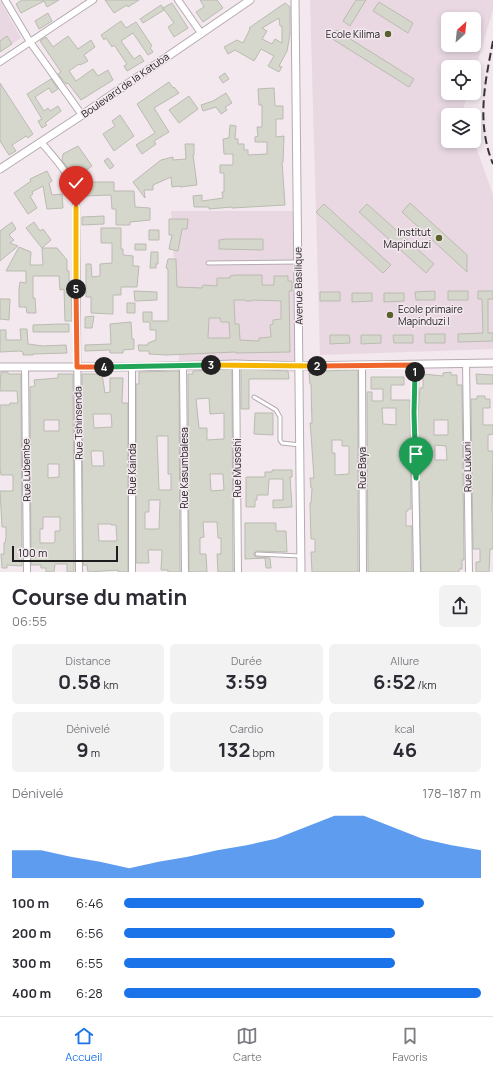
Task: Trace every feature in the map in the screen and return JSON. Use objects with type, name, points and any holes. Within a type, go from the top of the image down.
[{"type":"street","points":[[5,0],[30,42],[82,115]]},
{"type":"street","points":[[0,62],[93,0]]},
{"type":"street","points":[[178,0],[201,33]]},
{"type":"street","name":"Boulevard de la Katuba","points":[[0,169],[250,0]]},
{"type":"street","name":"Avenue Basilique","points":[[295,0],[301,572]]},
{"type":"street","name":"Rue Tshinsenda","points":[[41,142],[67,174],[75,193],[79,572]]},
{"type":"street","name":"Rue Lukuni","points":[[466,363],[469,572]]},
{"type":"street","points":[[0,367],[132,367],[236,364],[299,366],[493,363]]},
{"type":"street","name":"Rue Musoshi","points":[[236,364],[238,572]]},
{"type":"street","name":"Rue Kasumbalesa","points":[[184,365],[185,572]]},
{"type":"street","name":"Rue Baya","points":[[362,365],[363,572]]},
{"type":"street","points":[[416,365],[414,413],[417,572]]},
{"type":"street","name":"Rue Lubembe","points":[[25,367],[27,572]]},
{"type":"street","name":"Rue Kainda","points":[[132,367],[132,572]]},
{"type":"lane","points":[[208,263],[298,262]]},
{"type":"lane","points":[[254,397],[276,410],[280,417],[280,440],[282,443],[300,444]]},
{"type":"lane","points":[[257,554],[301,556]]},
{"type":"shaded area","points":[[0,0],[21,38],[0,52]]},
{"type":"shaded area","points":[[310,0],[493,0],[493,10],[481,50],[481,12],[441,12],[441,52],[481,52],[478,60],[441,60],[441,100],[466,100],[464,108],[441,108],[441,148],[476,148],[493,195],[493,349],[320,355]]},
{"type":"shaded area","points":[[171,211],[293,211],[296,372],[178,372],[179,355]]},
{"type":"building","points":[[22,0],[59,0],[47,7],[44,1],[21,13],[16,4]]},
{"type":"building","points":[[105,0],[139,0],[114,13]]},
{"type":"building","points":[[200,0],[217,0],[223,8],[203,22],[196,12],[204,7]]},
{"type":"building","points":[[356,0],[366,0],[350,26],[343,21]]},
{"type":"building","points":[[379,2],[413,23],[408,33],[373,11]]},
{"type":"building","points":[[172,3],[188,28],[174,37],[168,27],[174,23],[163,8]]},
{"type":"building","points":[[285,3],[290,7],[290,34],[287,51],[279,66],[282,67],[279,72],[268,66],[274,56],[261,49],[254,61],[235,50],[228,54],[224,47],[237,40],[243,43],[250,29],[249,28]],"holes":[[[279,18],[280,26],[282,26],[282,43],[275,39],[272,44],[262,39],[267,31],[262,28]]]},
{"type":"building","points":[[161,5],[164,10],[143,23],[140,19]]},
{"type":"building","points":[[48,13],[52,21],[39,29],[35,21]]},
{"type":"building","points":[[121,21],[126,28],[136,22],[152,46],[150,48],[153,52],[148,55],[133,33],[121,41],[134,59],[140,55],[144,61],[127,71],[124,66],[127,64],[114,45],[112,47],[106,38],[104,40],[101,35]]},
{"type":"building","points":[[336,30],[414,79],[409,87],[331,38]]},
{"type":"building","points":[[7,36],[12,44],[0,52],[0,41]]},
{"type":"building","points":[[68,36],[78,49],[91,40],[95,47],[84,55],[88,61],[80,65],[79,64],[69,71],[76,81],[93,69],[98,76],[108,70],[113,80],[81,100],[68,83],[66,84],[58,74],[61,72],[40,41],[46,37],[53,47]]},
{"type":"building","points":[[225,73],[229,79],[223,83],[219,77]]},
{"type":"building","points":[[51,79],[58,89],[52,93],[49,88],[35,97],[44,111],[48,108],[50,111],[58,106],[61,111],[45,123],[47,125],[42,128],[38,121],[42,119],[27,94]]},
{"type":"building","points":[[169,82],[179,93],[154,108],[169,132],[154,141],[156,144],[142,154],[136,145],[155,133],[137,104]]},
{"type":"building","points":[[0,83],[33,134],[28,138],[26,136],[12,145],[16,151],[9,155],[0,141]]},
{"type":"building","points":[[274,88],[275,106],[283,106],[283,119],[276,119],[276,137],[284,136],[282,162],[285,205],[209,209],[209,207],[194,207],[193,196],[202,195],[202,201],[223,198],[222,192],[224,192],[224,173],[220,173],[220,165],[233,165],[233,154],[224,154],[223,139],[229,138],[230,125],[236,126],[235,139],[238,139],[238,144],[244,144],[244,150],[248,150],[248,155],[267,154],[267,142],[255,142],[255,137],[258,136],[257,127],[262,127],[262,105],[259,105],[258,89]]},
{"type":"building","points":[[226,93],[232,103],[225,107],[227,110],[221,114],[216,107],[203,111],[201,105],[213,101]]},
{"type":"building","points":[[189,96],[198,109],[179,123],[169,110]]},
{"type":"building","points":[[120,115],[134,136],[114,151],[103,134],[115,126],[112,121]]},
{"type":"building","points":[[185,144],[194,144],[193,155],[197,185],[172,187],[171,177],[153,185],[153,190],[144,190],[145,198],[133,182],[161,160],[173,157],[173,160],[186,159]]},
{"type":"building","points":[[78,146],[92,166],[82,173],[87,182],[114,182],[114,191],[134,191],[135,207],[150,208],[150,220],[130,222],[130,225],[116,225],[116,209],[112,209],[111,195],[84,196],[84,190],[78,183],[76,184],[71,173],[62,160],[63,154]]},
{"type":"building","points":[[108,158],[114,166],[110,169],[104,161]]},
{"type":"building","points":[[47,171],[52,181],[49,183],[52,195],[62,194],[63,208],[47,209],[43,186],[32,192],[33,194],[30,196],[37,208],[28,214],[14,193],[31,181],[30,179]]},
{"type":"building","name":"Institut Mapinduzi","points":[[410,203],[467,255],[467,272],[402,212]]},
{"type":"building","points":[[324,204],[391,265],[383,273],[316,212]]},
{"type":"building","points":[[367,204],[434,264],[426,273],[359,212]]},
{"type":"building","points":[[104,216],[104,224],[82,225],[82,217]]},
{"type":"building","points":[[169,219],[188,219],[187,229],[182,229],[178,251],[169,249],[172,235],[169,235]]},
{"type":"building","points":[[12,222],[16,229],[9,235],[14,240],[10,243],[18,246],[0,261],[0,231]]},
{"type":"building","points":[[34,222],[40,231],[43,229],[51,240],[42,248],[26,228]]},
{"type":"building","points":[[101,228],[121,228],[121,249],[123,249],[123,255],[133,256],[133,266],[139,266],[137,287],[121,287],[121,295],[113,295],[113,314],[91,313],[91,297],[86,297],[86,264],[91,264],[92,277],[100,276],[100,264],[112,263],[112,243],[101,243]]},
{"type":"building","points":[[149,230],[159,230],[159,240],[149,240]]},
{"type":"building","points":[[263,239],[263,250],[219,249],[219,240]]},
{"type":"building","points":[[135,244],[146,244],[146,250],[135,250]]},
{"type":"building","points":[[19,247],[31,252],[30,265],[43,265],[42,248],[57,248],[67,260],[67,271],[69,271],[69,281],[71,281],[72,321],[65,321],[64,289],[60,290],[59,276],[33,276],[33,298],[35,298],[36,313],[27,313],[26,307],[19,307],[20,282],[26,283],[26,271],[6,271]]},
{"type":"building","points":[[151,252],[158,252],[158,264],[156,264],[156,268],[150,268]]},
{"type":"building","points":[[168,259],[176,259],[177,287],[202,288],[203,285],[217,286],[217,278],[230,278],[230,276],[235,275],[262,275],[262,285],[274,285],[274,276],[288,276],[288,281],[292,281],[292,291],[289,291],[290,352],[236,352],[166,355],[149,354],[149,351],[139,351],[138,345],[148,345],[148,343],[156,340],[156,330],[150,330],[150,322],[143,322],[143,312],[152,312],[152,321],[168,321],[168,270],[166,268]],"holes":[[[234,300],[281,301],[281,319],[273,320],[273,324],[270,325],[271,337],[259,338],[259,341],[240,340],[239,324],[235,324]],[[209,318],[220,318],[221,322],[229,322],[230,338],[208,338]]]},
{"type":"building","points":[[134,291],[157,292],[157,300],[135,301]]},
{"type":"building","points":[[435,291],[435,300],[416,300],[415,292]]},
{"type":"building","points":[[448,291],[468,291],[468,300],[448,300]]},
{"type":"building","points":[[478,291],[493,291],[493,299],[488,299],[488,333],[493,333],[493,341],[458,342],[458,334],[483,333],[482,299],[478,299]]},
{"type":"building","points":[[320,292],[340,292],[340,301],[320,301]]},
{"type":"building","points":[[352,293],[372,293],[372,301],[352,302]]},
{"type":"building","points":[[384,293],[404,293],[404,301],[384,302]]},
{"type":"building","points":[[0,299],[10,299],[9,320],[0,319]]},
{"type":"building","points":[[127,303],[135,303],[135,313],[127,313]]},
{"type":"building","points":[[94,316],[92,328],[85,328],[85,317]]},
{"type":"building","points":[[131,322],[134,349],[123,350],[123,353],[110,353],[110,350],[85,351],[85,345],[111,344],[110,324]]},
{"type":"building","points":[[69,324],[69,332],[33,332],[33,325]]},
{"type":"building","points":[[20,329],[27,329],[28,344],[43,346],[66,345],[67,353],[23,355],[23,352],[20,351],[0,352],[0,330],[6,330],[6,340],[21,340]]},
{"type":"building","points":[[425,334],[445,334],[445,343],[425,343]]},
{"type":"building","points":[[330,335],[349,335],[350,343],[330,344]]},
{"type":"building","points":[[361,335],[381,335],[381,343],[361,344]]},
{"type":"building","points":[[393,335],[413,335],[413,343],[394,343]]},
{"type":"building","points":[[232,369],[233,572],[218,572],[217,554],[221,554],[221,538],[218,538],[217,522],[203,522],[204,537],[200,538],[200,554],[206,554],[207,572],[189,572],[188,374],[193,374],[193,371]],"holes":[[[209,398],[210,414],[224,413],[224,439],[207,440],[207,428],[199,428],[196,399]],[[210,474],[223,474],[224,490],[211,491]]]},
{"type":"building","points":[[241,369],[288,371],[289,379],[249,379],[249,409],[241,409]]},
{"type":"building","points":[[358,370],[358,572],[312,572],[311,552],[315,552],[315,539],[311,539],[310,503],[312,488],[310,478],[314,478],[310,423],[312,423],[311,384],[309,373],[319,373],[319,371]],"holes":[[[332,440],[342,440],[342,446],[349,446],[349,474],[335,475],[335,453],[332,453]]]},
{"type":"building","points":[[179,371],[180,572],[168,572],[168,570],[161,570],[162,550],[148,550],[149,563],[136,563],[136,384],[139,384],[139,372]],"holes":[[[157,436],[168,436],[168,474],[171,474],[171,490],[159,490]],[[149,500],[160,500],[159,529],[145,529],[145,512],[149,512]]]},
{"type":"building","points":[[1,372],[8,372],[8,374],[21,374],[22,566],[7,565],[7,568],[2,568],[1,554],[4,554],[6,527],[2,527],[0,491],[13,491],[13,475],[1,475],[0,405],[18,403],[17,391],[0,391]]},
{"type":"building","points":[[451,372],[451,375],[457,375],[457,385],[462,385],[464,560],[462,560],[462,569],[459,569],[459,572],[421,572],[418,413],[420,388],[423,388],[423,374],[443,376],[443,373]],"holes":[[[434,420],[448,420],[448,435],[434,435]],[[435,445],[446,446],[447,460],[435,460]]]},
{"type":"building","points":[[58,374],[73,374],[74,572],[67,572],[67,564],[55,564],[54,572],[46,572],[46,568],[41,568],[41,565],[31,565],[30,387],[35,386],[34,380],[58,378]],"holes":[[[44,420],[59,420],[59,431],[44,431]],[[48,464],[59,464],[59,477],[48,478]],[[43,517],[60,517],[60,531],[55,531],[54,543],[40,543],[40,529],[43,529]]]},
{"type":"building","points":[[82,374],[102,374],[105,393],[110,392],[110,378],[123,378],[122,403],[128,403],[128,572],[118,572],[118,570],[88,572],[87,565],[83,565]],"holes":[[[93,414],[111,414],[112,427],[94,428]],[[91,451],[103,451],[104,466],[92,466]],[[98,524],[116,525],[117,541],[99,541]]]},
{"type":"building","points":[[476,374],[493,375],[493,384],[477,384]]},
{"type":"building","points":[[371,377],[404,377],[404,385],[391,385],[391,400],[410,400],[411,509],[406,511],[406,526],[412,526],[412,572],[368,572],[367,392],[372,392],[372,401],[383,401],[383,389],[371,389]],"holes":[[[382,408],[396,408],[396,425],[383,424]]]},
{"type":"building","points":[[477,396],[485,396],[485,399],[490,399],[490,408],[483,408],[483,425],[493,425],[493,434],[488,435],[488,451],[493,451],[493,549],[490,549],[489,572],[476,572],[476,562],[480,562],[480,549],[473,549],[471,399],[477,399]]},
{"type":"building","points":[[255,413],[273,413],[273,435],[254,434]]},
{"type":"building","points":[[272,470],[292,470],[292,477],[290,477],[292,507],[273,508],[273,500],[283,500],[283,479],[269,479],[268,495],[257,495],[255,507],[246,507],[246,477],[265,477],[265,472],[272,472]]},
{"type":"building","points":[[245,523],[276,523],[276,531],[286,531],[287,552],[257,551],[254,553],[256,557],[270,558],[271,568],[266,568],[265,558],[245,559]]},
{"type":"railway","points":[[493,41],[485,87],[483,118],[488,148],[493,164]]},
{"type":"place","name":"Ecole Kilima","points":[[388,34]]},
{"type":"place","name":"Institut Mapinduzi","points":[[439,238]]},
{"type":"place","name":"Ecole primaire Mapinduzi I","points":[[390,315]]},
{"type":"route","points":[[76,207],[77,367],[236,364],[299,366],[416,365],[414,413],[416,478]]}]
